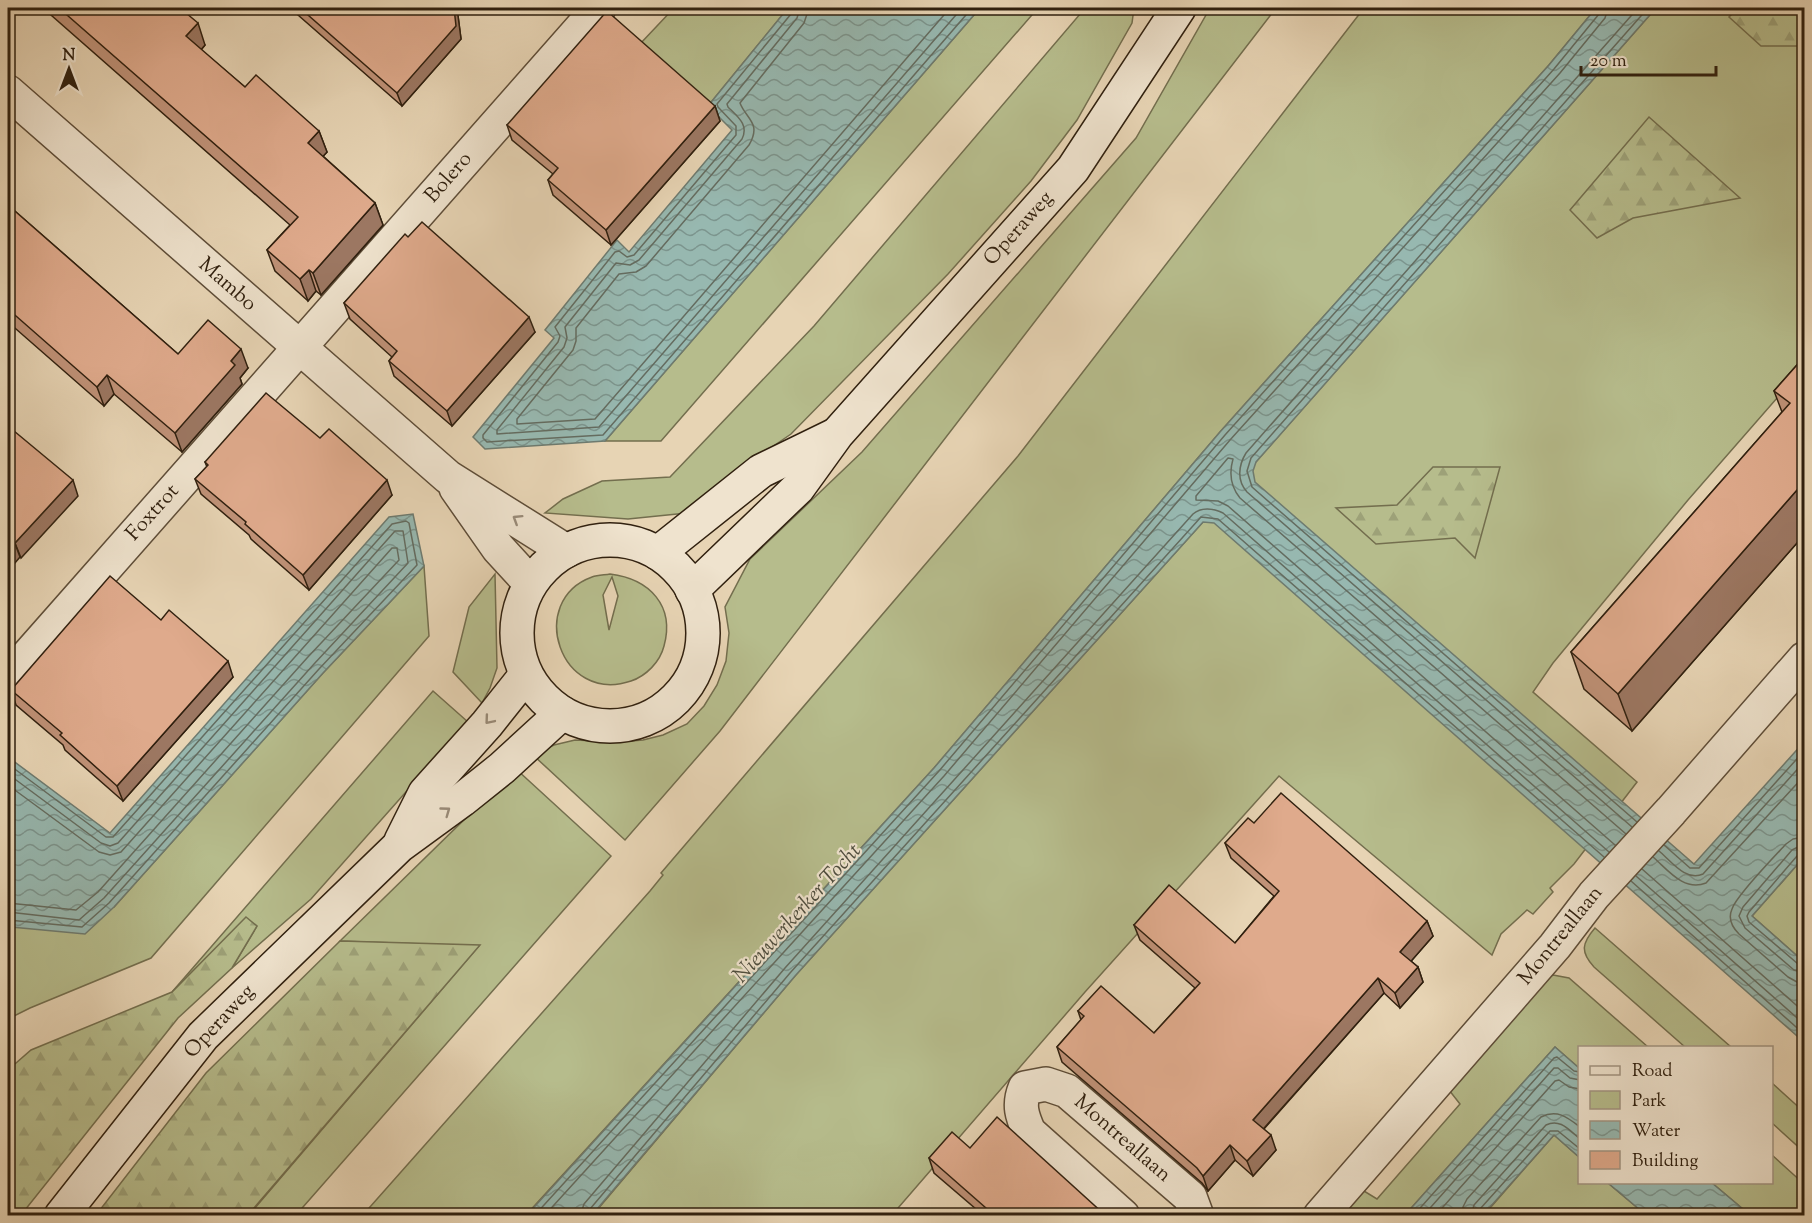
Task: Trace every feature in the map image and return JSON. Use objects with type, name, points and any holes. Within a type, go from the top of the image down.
[{"type":"street","name":"Bolero","points":[[299,348],[599,8]]},
{"type":"street","name":"Operaweg","points":[[692,590],[798,488],[837,434],[1073,169],[1179,8]]},
{"type":"street","name":"Mambo","points":[[8,92],[448,477],[566,551]]},
{"type":"street","name":"Foxtrot","points":[[8,678],[299,348]]},
{"type":"street","name":"Operaweg","points":[[658,553],[761,471],[837,434]]},
{"type":"street","name":"Mambo","points":[[448,477],[498,548],[531,583]]},
{"type":"street","points":[[596,540],[628,542],[658,553],[678,569],[692,590],[702,619],[702,649],[692,676],[684,689],[664,710],[637,722],[620,725],[590,724],[562,713],[542,697],[526,675],[518,652],[516,628],[520,605],[531,583],[552,559],[596,540]]},
{"type":"street","name":"Montreallaan","points":[[1320,1215],[1555,946],[1594,895],[1804,659]]},
{"type":"street","name":"Operaweg","points":[[399,846],[425,793],[487,724],[526,675]]},
{"type":"street","name":"Operaweg","points":[[61,1215],[203,1036],[399,846],[494,774],[562,713]]},
{"type":"street","name":"Montreallaan","points":[[1123,1215],[1029,1132],[1022,1116],[1020,1101],[1025,1088],[1046,1084],[1067,1091],[1190,1197],[1197,1215]]},
{"type":"green space","points":[[674,8],[788,8],[708,106],[640,44]]},
{"type":"green space","points":[[980,8],[1038,8],[661,441],[605,441]]},
{"type":"green space","points":[[1082,8],[1134,8],[1132,23],[1077,120],[1031,181],[948,274],[791,434],[753,460],[687,513],[628,519],[545,513],[563,499],[602,481],[670,477],[814,326],[1081,13]]},
{"type":"green space","points":[[1210,8],[1276,8],[720,731],[625,840],[533,755],[554,745],[575,740],[619,742],[663,735],[687,724],[704,706],[717,685],[726,661],[729,633],[725,607],[750,559],[862,452],[1136,138]]},
{"type":"green space","points":[[1364,8],[1596,8],[1549,65],[1220,432],[934,768],[526,1215],[362,1216],[650,891],[663,875],[661,873],[1018,456]]},
{"type":"green space","points":[[1656,8],[1804,8],[1804,367],[1688,500],[1553,663],[1533,692],[1637,782],[1574,864],[1550,888],[1553,892],[1533,914],[1527,910],[1501,934],[1492,955],[1279,776],[1085,992],[892,1215],[592,1216],[795,976],[1203,522]]},
{"type":"green space","points":[[1738,8],[1804,8],[1804,46],[1761,46],[1729,17]]},
{"type":"green space","points":[[1649,117],[1740,198],[1633,218],[1597,238],[1570,210]]},
{"type":"green space","points":[[1433,467],[1500,467],[1475,558],[1455,538],[1376,544],[1336,508],[1397,505]]},
{"type":"green space","points":[[424,566],[429,636],[151,958],[8,1019],[8,924],[114,907],[323,673]]},
{"type":"green space","points":[[495,574],[497,668],[482,703],[453,672],[469,607]]},
{"type":"green space","points":[[610,574],[624,577],[648,588],[662,607],[666,619],[666,632],[662,652],[647,672],[631,681],[606,684],[586,678],[570,665],[560,647],[557,627],[560,607],[572,589],[592,577]],"holes":[[[612,577],[618,596],[609,630],[603,595]]]},
{"type":"green space","points":[[433,691],[468,722],[311,899],[232,968],[257,926],[172,992]]},
{"type":"green space","points":[[516,769],[611,856],[296,1215],[248,1216],[479,946],[340,941]]},
{"type":"green space","points":[[1804,857],[1804,962],[1752,916]]},
{"type":"green space","points":[[246,917],[257,926],[232,968],[178,1018],[21,1215],[8,1215],[8,1070],[31,1050],[172,992]]},
{"type":"green space","points":[[1595,928],[1730,1046],[1684,1046],[1589,962],[1584,948],[1587,938]]},
{"type":"green space","points":[[340,941],[480,945],[248,1215],[96,1215],[206,1073]]},
{"type":"green space","points":[[1553,975],[1569,978],[1647,1046],[1578,1046],[1578,1067],[1555,1047],[1405,1215],[1339,1216],[1364,1191],[1377,1199],[1460,1104],[1449,1090],[1543,982]]},
{"type":"green space","points":[[1773,1084],[1804,1112],[1804,1152],[1773,1124]]},
{"type":"green space","points":[[1554,1135],[1578,1156],[1578,1184],[1609,1184],[1646,1215],[1483,1216]]},
{"type":"green space","points":[[1773,1156],[1804,1184],[1804,1215],[1750,1215],[1713,1184],[1773,1184]]},
{"type":"water","points":[[788,8],[980,8],[605,441],[485,449],[473,437],[554,338],[545,330],[617,240],[629,252],[732,130],[708,106]]},
{"type":"water","points":[[1596,8],[1656,8],[1256,462],[1253,471],[1255,482],[1694,864],[1804,742],[1804,857],[1752,916],[1804,962],[1804,1042],[1214,523],[1203,522],[795,976],[592,1215],[526,1216],[934,768],[1220,432],[1549,65]]},
{"type":"water","points":[[413,514],[424,566],[323,673],[114,907],[85,934],[11,927],[8,924],[8,757],[110,833],[389,517]]},
{"type":"water","points":[[1555,1047],[1578,1067],[1578,1156],[1554,1135],[1483,1215],[1405,1215]]},
{"type":"water","points":[[1609,1184],[1713,1184],[1750,1215],[1646,1215]]},
{"type":"building","points":[[59,8],[180,8],[198,23],[186,36],[245,87],[256,75],[319,131],[308,143],[375,203],[313,273],[309,270],[300,279],[267,250],[298,217]]},
{"type":"building","points":[[300,8],[454,8],[456,26],[397,93]]},
{"type":"building","points":[[607,11],[715,106],[606,230],[548,180],[558,168],[507,125]]},
{"type":"building","points":[[8,205],[178,354],[208,320],[241,349],[231,361],[235,365],[175,433],[107,375],[97,387],[8,309]]},
{"type":"building","points":[[422,222],[529,317],[447,411],[389,361],[397,351],[344,303],[405,234],[408,237]]},
{"type":"building","points":[[1804,357],[1804,482],[1618,694],[1571,652],[1790,403],[1774,391]]},
{"type":"building","points":[[266,393],[320,438],[329,429],[387,480],[303,575],[195,479],[208,465],[205,462]]},
{"type":"building","points":[[8,426],[73,480],[8,549]]},
{"type":"building","points":[[110,576],[161,620],[169,610],[228,661],[117,786],[60,735],[62,733],[11,690]]},
{"type":"building","points":[[1281,793],[1427,921],[1400,952],[1418,967],[1395,993],[1378,978],[1253,1120],[1271,1135],[1247,1161],[1230,1145],[1203,1176],[1197,1168],[1057,1047],[1084,1016],[1078,1011],[1101,986],[1154,1033],[1200,983],[1134,925],[1169,885],[1235,943],[1279,891],[1225,843],[1248,818],[1254,823]]},
{"type":"building","points":[[997,1117],[1105,1215],[994,1215],[929,1158],[952,1132],[970,1148]]},
{"type":"building","points":[[884,1210],[891,1215],[880,1215]]},
{"type":"water label","name":"Nieuwerkerker Tocht","points":[[798,914]]}]
